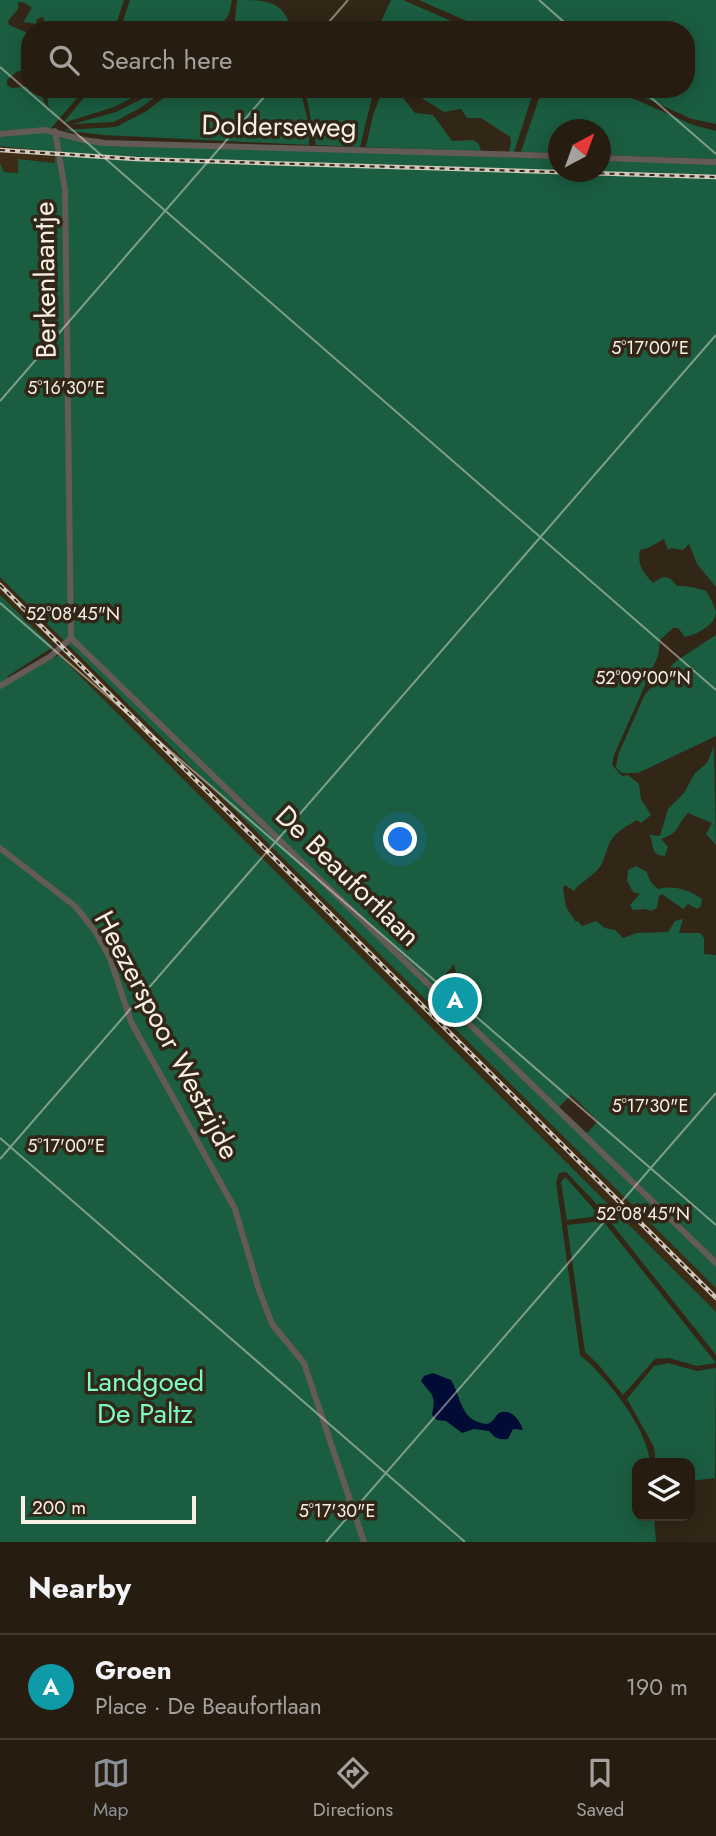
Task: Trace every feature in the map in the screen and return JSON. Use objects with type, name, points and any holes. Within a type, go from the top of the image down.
[{"type":"street","name":"Dolderseweg","points":[[0,134],[34,130],[55,131],[104,143],[548,156]]},
{"type":"street","name":"Berkenlaantje","points":[[55,131],[65,190],[71,638]]},
{"type":"street","points":[[611,158],[716,162]]},
{"type":"street","points":[[0,686],[51,656],[71,638]]},
{"type":"street","name":"De Beaufortlaan","points":[[71,638],[716,1263]]},
{"type":"street","name":"Heezerspoor Westzijde","points":[[0,848],[76,907],[95,931],[110,958],[131,1022],[235,1209],[272,1324],[304,1363],[364,1542]]},
{"type":"shaded area","points":[[0,146],[55,151],[55,163],[18,159],[19,173],[4,172],[0,163]]},
{"type":"shaded area","points":[[0,577],[716,1288],[716,1312],[81,679],[0,595]]},
{"type":"green space","points":[[0,0],[124,0],[117,21],[44,21],[43,17],[37,21],[24,21],[32,8],[18,2],[18,9],[8,21],[9,25],[21,30],[21,72],[7,80],[7,85],[12,88],[21,87],[21,98],[42,98],[49,109],[47,98],[77,98],[51,128],[0,131]]},
{"type":"green space","points":[[130,0],[232,0],[224,21],[123,21]]},
{"type":"green space","points":[[237,0],[256,0],[278,7],[288,21],[235,21]]},
{"type":"green space","points":[[391,0],[403,0],[451,21],[381,21]]},
{"type":"green space","points":[[419,0],[716,0],[716,124],[692,119],[645,98],[695,98],[695,21],[467,21]]},
{"type":"green space","points":[[84,98],[132,98],[114,107],[63,123]]},
{"type":"green space","points":[[143,98],[154,98],[114,122],[73,124],[116,112]]},
{"type":"green space","points":[[163,98],[302,98],[309,125],[309,145],[103,135],[62,130],[116,127],[145,112]]},
{"type":"green space","points":[[307,98],[372,98],[360,147],[316,145]]},
{"type":"green space","points":[[380,98],[402,98],[415,113],[433,115],[452,141],[473,140],[479,144],[481,151],[366,147]]},
{"type":"green space","points":[[421,98],[531,98],[514,152],[509,152],[510,137],[481,118],[467,118],[461,109],[444,112]]},
{"type":"green space","points":[[539,98],[632,98],[693,125],[716,131],[716,159],[611,155],[611,119],[548,119],[548,153],[521,152]]},
{"type":"green space","points":[[45,132],[83,142],[548,159],[548,182],[611,182],[611,161],[716,164],[716,587],[697,564],[689,544],[683,550],[668,550],[664,539],[640,550],[639,555],[642,568],[653,583],[666,577],[677,586],[706,591],[716,612],[715,617],[709,626],[694,634],[685,637],[678,628],[673,628],[660,640],[658,656],[614,755],[612,765],[622,776],[628,775],[639,784],[641,799],[651,815],[641,823],[637,820],[615,835],[599,868],[574,891],[565,885],[563,888],[566,907],[575,921],[582,926],[596,921],[605,928],[615,930],[623,938],[637,933],[668,932],[675,921],[683,919],[679,933],[700,933],[704,938],[704,954],[716,955],[716,1288],[0,577],[0,163],[4,172],[18,173],[18,159],[55,163],[55,152],[0,146],[0,137]],"holes":[[[454,964],[466,999],[465,1010],[438,983]],[[571,1095],[598,1121],[587,1133],[559,1107]]]},
{"type":"green space","name":"Landgoed De Paltz","points":[[0,595],[53,647],[8,676],[6,684],[59,655],[716,1312],[716,1355],[592,1199],[566,1172],[559,1173],[556,1182],[580,1355],[613,1389],[642,1435],[649,1458],[632,1458],[632,1521],[654,1521],[656,1542],[0,1542]]},
{"type":"green space","points":[[716,635],[716,736],[638,773],[622,773],[616,768],[618,755],[645,694],[676,661]]},
{"type":"green space","points":[[714,746],[716,845],[706,834],[712,823],[688,813],[675,831],[661,839],[668,847],[665,856],[660,855],[653,848],[649,835],[660,836],[668,809],[684,793],[695,773],[707,763]]},
{"type":"green space","points":[[636,866],[647,872],[654,886],[692,893],[702,899],[701,906],[697,909],[688,904],[683,909],[662,894],[659,896],[657,908],[651,911],[633,910],[630,905],[640,894],[633,892],[627,881],[628,870]]},
{"type":"green space","points":[[565,1177],[600,1216],[567,1220],[561,1182]]},
{"type":"green space","points":[[603,1221],[716,1363],[697,1366],[669,1358],[655,1359],[623,1395],[585,1352],[567,1225]]},
{"type":"green space","points":[[668,1363],[697,1371],[716,1368],[715,1478],[695,1480],[695,1458],[655,1458],[654,1447],[627,1399],[654,1366]]},
{"type":"water","points":[[433,1373],[451,1380],[465,1412],[472,1419],[487,1424],[499,1413],[507,1412],[520,1422],[523,1430],[513,1429],[508,1439],[502,1439],[489,1431],[474,1429],[462,1433],[446,1421],[437,1420],[432,1415],[432,1396],[421,1381],[424,1376]]},
{"type":"railway","points":[[0,150],[136,159],[716,177]]},
{"type":"railway","points":[[0,585],[716,1298]]},
{"type":"place","name":"Groen","points":[[455,1000]]}]
